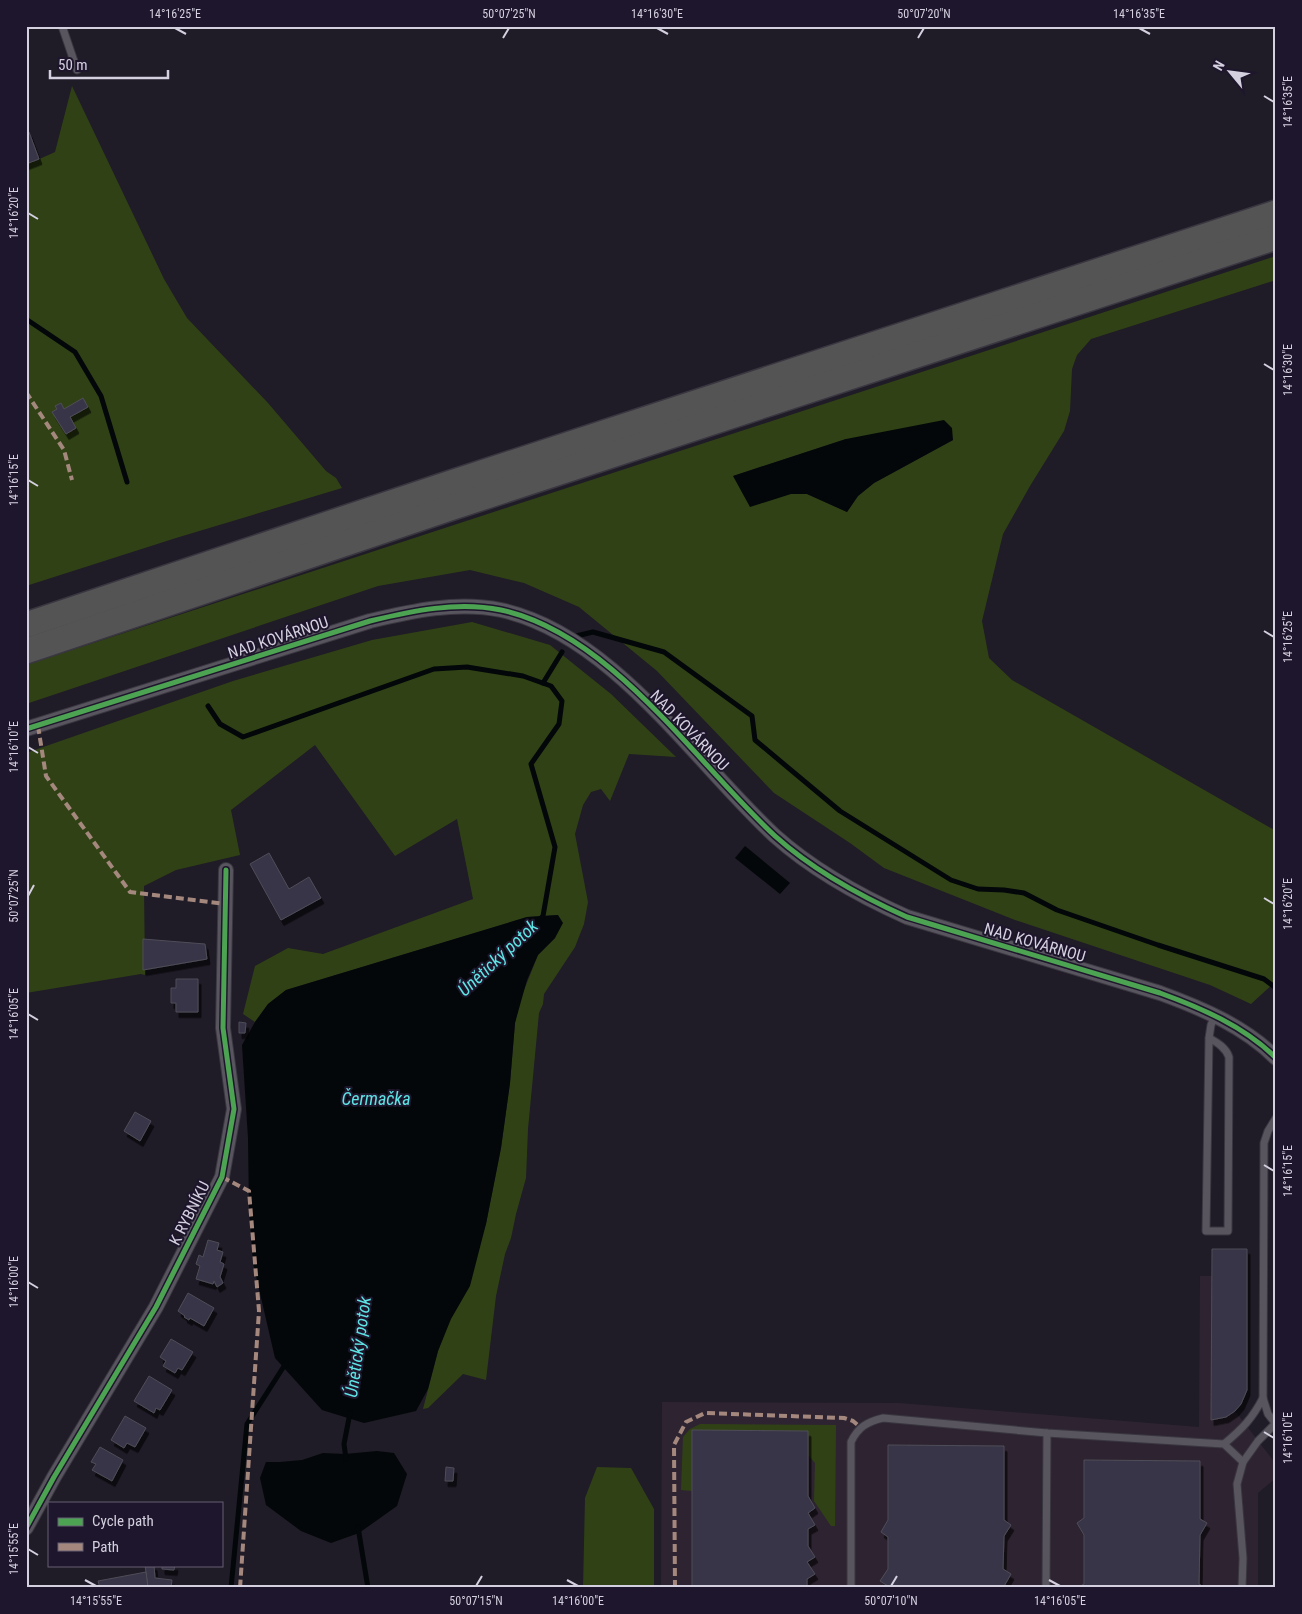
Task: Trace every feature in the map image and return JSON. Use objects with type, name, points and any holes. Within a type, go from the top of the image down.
[{"type":"highway","points":[[26,625],[448,484],[1276,213]]},
{"type":"highway","points":[[26,651],[443,510],[1276,237]]},
{"type":"street","name":"NAD KOVÁRNOU","points":[[28,729],[370,621],[423,609],[478,607],[500,610],[533,620],[587,649],[636,692],[774,835],[802,858],[857,892],[907,917],[1160,993],[1190,1004],[1215,1016],[1256,1041],[1276,1058]]},
{"type":"street","name":"K RYBNÍKU","points":[[26,1528],[54,1477],[156,1307],[222,1177],[234,1109],[223,1028],[226,870]]},
{"type":"lane","points":[[62,26],[78,70]]},
{"type":"lane","points":[[1209,1038],[1227,1051],[1230,1057],[1228,1231],[1206,1231],[1209,1038],[1215,1016]]},
{"type":"lane","points":[[1242,1588],[1243,1558],[1237,1484],[1243,1462],[1258,1441],[1276,1424],[1268,1414],[1263,1398],[1264,1143],[1268,1131],[1276,1118]]},
{"type":"lane","points":[[1224,1444],[1246,1425],[1255,1414],[1263,1398]]},
{"type":"lane","points":[[851,1588],[851,1442],[860,1427],[869,1421],[883,1418],[1047,1433],[1224,1444],[1243,1462]]},
{"type":"lane","points":[[1046,1588],[1047,1433]]},
{"type":"shaded area","points":[[1212,1249],[1247,1249],[1247,1390],[1244,1399],[1235,1411],[1276,1464],[1276,1478],[1258,1493],[1258,1588],[661,1588],[662,1402],[899,1403],[1199,1427],[1200,1276],[1212,1276]]},
{"type":"green space","points":[[72,86],[164,279],[187,318],[268,403],[326,471],[336,478],[342,488],[26,586],[26,165],[55,152]]},
{"type":"green space","points":[[1276,256],[1276,280],[1091,339],[1077,355],[1072,369],[1070,411],[1064,431],[1003,534],[982,621],[989,658],[1012,680],[1276,831],[1276,981],[1251,1004],[1210,985],[1015,920],[884,868],[850,843],[774,793],[657,671],[579,607],[524,583],[470,570],[378,586],[26,704],[26,665]],"holes":[[[846,439],[953,440],[874,483],[858,496],[847,512],[807,494],[791,494],[733,476]]]},
{"type":"green space","points":[[472,622],[550,645],[611,694],[676,757],[629,754],[610,801],[601,789],[591,792],[583,805],[575,834],[588,902],[584,924],[575,947],[544,994],[543,1004],[539,1013],[528,1129],[526,1178],[511,1238],[505,1254],[496,1296],[486,1380],[463,1374],[428,1408],[423,1409],[438,1351],[486,1224],[501,1148],[510,1083],[515,1023],[520,1000],[538,955],[555,938],[558,915],[527,917],[286,990],[268,1004],[255,1022],[243,1014],[255,966],[288,948],[323,954],[473,899],[457,819],[395,856],[315,745],[231,810],[240,855],[176,870],[144,886],[145,975],[141,974],[26,993],[26,753],[233,681],[372,640]]},
{"type":"green space","points":[[700,1424],[836,1425],[835,1526],[831,1526],[814,1501],[815,1463],[808,1455],[808,1431],[693,1430],[692,1491],[681,1490],[683,1437],[690,1429]]},
{"type":"green space","points":[[597,1467],[631,1468],[654,1509],[654,1588],[583,1588],[585,1498]]},
{"type":"water","points":[[944,420],[952,428],[953,440],[874,483],[858,496],[847,512],[807,494],[791,494],[750,507],[733,476],[846,439]]},
{"type":"water","points":[[745,846],[790,883],[780,894],[735,858]]},
{"type":"water","name":"Čermačka","points":[[558,915],[563,923],[555,938],[538,955],[527,980],[515,1023],[510,1083],[501,1148],[486,1224],[470,1286],[451,1319],[438,1351],[428,1389],[416,1411],[364,1423],[322,1410],[275,1358],[253,1263],[242,1045],[268,1004],[286,990],[527,917]]},
{"type":"water","points":[[377,1451],[394,1453],[407,1474],[397,1506],[359,1533],[331,1543],[301,1531],[266,1505],[260,1478],[266,1462],[302,1460],[323,1453],[345,1454]]},
{"type":"building","points":[[26,132],[29,132],[39,159],[26,164]]},
{"type":"building","points":[[83,398],[88,407],[70,417],[76,428],[66,434],[52,412],[57,409],[55,406],[61,403],[64,409]]},
{"type":"building","points":[[269,853],[289,889],[309,877],[321,898],[281,920],[250,864]]},
{"type":"building","points":[[143,939],[205,944],[207,959],[143,970]]},
{"type":"building","points":[[176,979],[198,979],[198,1012],[176,1012],[176,1003],[171,1003],[171,988],[176,988]]},
{"type":"building","points":[[239,1022],[246,1023],[245,1033],[239,1033]]},
{"type":"building","points":[[135,1112],[151,1121],[140,1141],[124,1131]]},
{"type":"building","points":[[208,1240],[219,1243],[217,1250],[223,1252],[220,1262],[224,1264],[220,1277],[223,1283],[217,1287],[214,1281],[213,1284],[196,1279],[200,1266],[196,1264],[199,1255],[203,1257]]},
{"type":"building","points":[[1212,1249],[1247,1249],[1247,1390],[1241,1404],[1235,1411],[1226,1417],[1211,1420]]},
{"type":"building","points":[[188,1293],[214,1308],[204,1326],[190,1318],[189,1320],[178,1311]]},
{"type":"building","points":[[171,1339],[193,1352],[182,1370],[178,1368],[175,1373],[163,1366],[166,1361],[160,1357]]},
{"type":"building","points":[[149,1376],[172,1390],[160,1410],[156,1408],[154,1413],[134,1401]]},
{"type":"building","points":[[125,1416],[146,1428],[135,1447],[127,1443],[124,1448],[111,1440]]},
{"type":"building","points":[[692,1430],[808,1431],[808,1496],[815,1508],[808,1513],[815,1525],[808,1529],[808,1546],[815,1557],[807,1562],[815,1574],[807,1579],[807,1588],[692,1588]]},
{"type":"building","points":[[888,1445],[1004,1446],[1004,1520],[1011,1525],[1004,1536],[1003,1569],[1011,1574],[1003,1588],[888,1588],[888,1586],[880,1581],[888,1569],[888,1537],[881,1532],[888,1520]]},
{"type":"building","points":[[100,1447],[123,1460],[112,1481],[92,1470],[96,1464],[91,1462]]},
{"type":"building","points":[[1084,1460],[1200,1461],[1200,1519],[1207,1523],[1200,1535],[1199,1584],[1205,1588],[1077,1588],[1084,1584],[1084,1535],[1077,1523],[1084,1518]]},
{"type":"building","points":[[446,1467],[454,1468],[453,1481],[445,1481]]},
{"type":"building","points":[[145,1566],[154,1566],[155,1578],[172,1580],[171,1588],[148,1588]]},
{"type":"building","points":[[162,1566],[175,1566],[174,1570],[162,1569]]},
{"type":"building","points":[[146,1572],[148,1588],[100,1588],[98,1581]]},
{"type":"waterway","name":"Únětický potok","points":[[26,319],[75,352],[101,396],[127,482]]},
{"type":"waterway","points":[[572,637],[593,632],[664,652],[752,716],[755,740],[840,811],[951,880],[978,889],[1024,893],[1057,910],[1264,979],[1276,988]]},
{"type":"waterway","points":[[543,683],[562,652]]},
{"type":"waterway","name":"Únětický potok","points":[[208,706],[220,724],[243,737],[434,669],[467,667],[523,676],[551,686],[562,701],[559,724],[531,764],[555,847],[543,916],[540,919]]},
{"type":"waterway","points":[[231,1588],[247,1424],[286,1363]]},
{"type":"waterway","name":"Únětický potok","points":[[346,1459],[344,1444],[350,1413]]},
{"type":"waterway","name":"Únětický potok","points":[[358,1527],[368,1588]]},
{"type":"marked path","points":[[26,392],[64,450],[72,480]]},
{"type":"marked path","points":[[38,726],[46,776],[130,892],[226,904]]},
{"type":"marked path","points":[[222,1177],[249,1191],[259,1311],[240,1588]]},
{"type":"marked path","points":[[675,1588],[674,1445],[686,1422],[705,1413],[844,1418],[853,1421],[860,1427]]},
{"type":"cycle path","points":[[26,729],[370,621],[435,608],[484,607],[501,610],[541,624],[579,645],[615,673],[650,704],[775,836],[805,860],[838,882],[907,917],[1160,993],[1191,1005],[1236,1027],[1276,1058]]},
{"type":"cycle path","points":[[26,1528],[54,1477],[156,1307],[222,1177],[234,1109],[223,1028],[226,870]]}]
